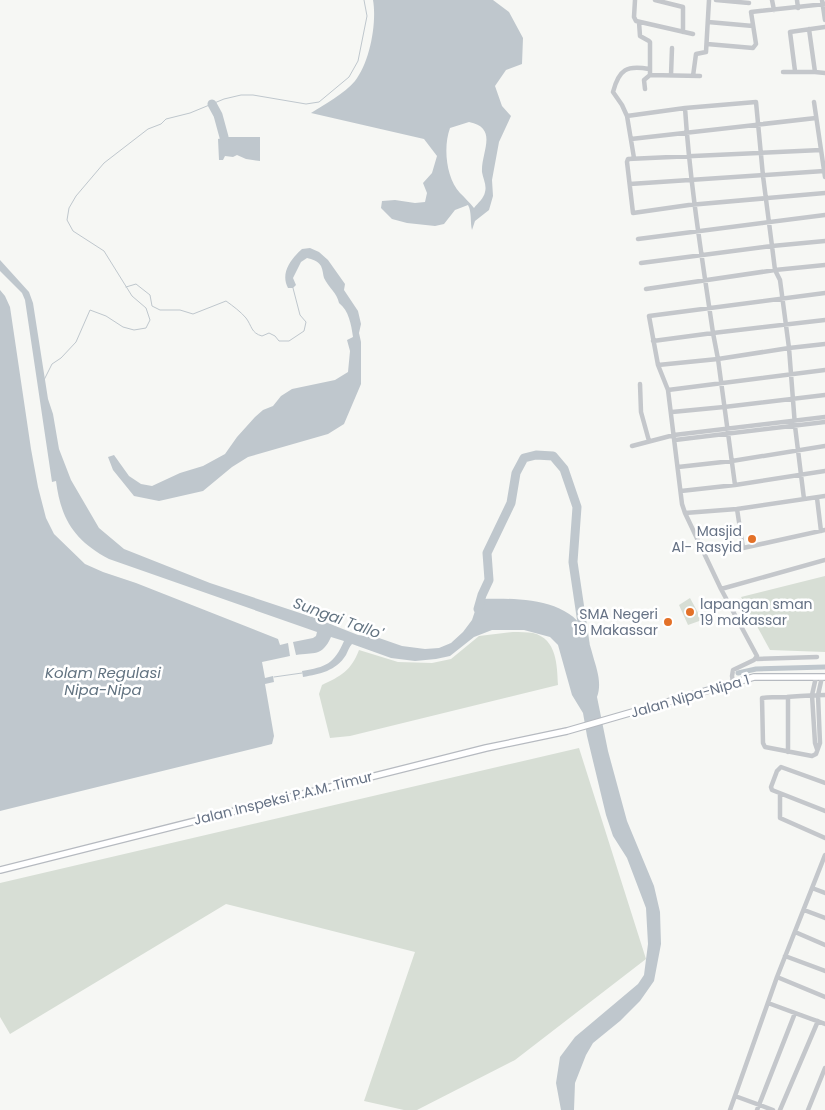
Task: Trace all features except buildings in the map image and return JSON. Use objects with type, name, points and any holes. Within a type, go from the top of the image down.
[{"type":"street","points":[[635,0],[634,17],[636,21],[693,34]]},
{"type":"street","points":[[655,0],[683,7],[683,32]]},
{"type":"street","points":[[693,76],[696,54],[706,52],[709,0]]},
{"type":"street","points":[[707,44],[754,47],[756,44],[749,2],[716,0]]},
{"type":"street","points":[[772,0],[774,10]]},
{"type":"street","points":[[797,0],[798,8]]},
{"type":"street","points":[[751,12],[798,8],[823,3],[825,20]]},
{"type":"street","points":[[639,22],[640,36],[650,42],[650,75]]},
{"type":"street","points":[[708,22],[753,26]]},
{"type":"street","points":[[795,72],[789,33],[793,30],[825,28]]},
{"type":"street","points":[[809,29],[815,72]]},
{"type":"street","points":[[671,75],[672,48]]},
{"type":"street","points":[[634,158],[627,116],[613,92],[618,79],[625,70],[631,67],[649,69]]},
{"type":"street","points":[[783,72],[825,72]]},
{"type":"street","points":[[645,89],[644,80],[650,75],[700,76]]},
{"type":"street","points":[[627,116],[685,108],[756,102],[775,270],[780,280],[789,348],[804,499]]},
{"type":"street","points":[[814,102],[825,178]]},
{"type":"street","points":[[685,108],[694,205],[735,485]]},
{"type":"street","points":[[631,139],[816,118]]},
{"type":"street","points":[[821,150],[634,158],[627,160],[633,213],[694,205],[825,193]]},
{"type":"street","points":[[630,184],[824,171]]},
{"type":"street","points":[[638,239],[825,215]]},
{"type":"street","points":[[641,263],[825,241]]},
{"type":"street","points":[[646,289],[775,270],[825,265]]},
{"type":"street","points":[[756,659],[756,653],[721,589],[685,513],[668,390],[658,365],[649,316],[825,293]]},
{"type":"street","points":[[654,341],[825,320]]},
{"type":"street","points":[[658,365],[718,359],[825,344]]},
{"type":"street","points":[[668,390],[825,370]]},
{"type":"street","points":[[640,384],[640,412],[649,441]]},
{"type":"street","points":[[672,412],[825,395]]},
{"type":"street","points":[[632,446],[649,441],[728,434],[825,417]]},
{"type":"street","points":[[675,438],[727,429],[825,422]]},
{"type":"street","points":[[678,466],[732,461],[825,446]]},
{"type":"street","points":[[681,491],[825,471]]},
{"type":"street","points":[[685,513],[737,509],[825,496]]},
{"type":"street","points":[[737,509],[743,548],[823,531],[817,498]]},
{"type":"street","points":[[721,589],[825,560]]},
{"type":"street","points":[[733,682],[733,670],[756,659],[817,657]]},
{"type":"street","name":"Jalan Nipa-Nipa 1","points":[[567,731],[733,682],[766,676],[821,677]]},
{"type":"street","points":[[821,677],[815,695],[820,743],[816,754],[814,756],[770,750],[764,746],[761,699],[763,697],[788,697],[815,695],[825,695]]},
{"type":"street","points":[[788,697],[788,752]]},
{"type":"street","name":"Jalan Inspeksi P.A.M. Timur","points":[[0,870],[486,748],[567,731]]},
{"type":"street","points":[[825,783],[784,768],[779,768],[771,787],[772,790],[780,794],[825,811]]},
{"type":"street","points":[[780,794],[780,818],[825,838]]},
{"type":"street","points":[[730,1110],[777,977],[823,865],[825,855]]},
{"type":"street","points":[[812,888],[825,893]]},
{"type":"street","points":[[804,910],[825,918]]},
{"type":"street","points":[[795,932],[825,944]]},
{"type":"street","points":[[785,956],[825,971]]},
{"type":"street","points":[[777,977],[825,997]]},
{"type":"street","points":[[768,1002],[825,1024]]},
{"type":"street","points":[[758,1108],[795,1013]]},
{"type":"street","points":[[783,1109],[818,1022]]},
{"type":"street","points":[[809,1110],[825,1068]]},
{"type":"street","points":[[735,1096],[758,1108],[773,1110]]},
{"type":"shaded area","points":[[825,576],[825,652],[770,650],[741,597]]},
{"type":"shaded area","name":"lapangan sman 19 makassar","points":[[690,598],[702,620],[688,625],[679,605]]},
{"type":"shaded area","points":[[513,632],[533,633],[547,641],[556,661],[558,685],[350,736],[330,738],[319,694],[322,685],[340,676],[349,668],[359,650],[398,662],[432,663],[451,659],[479,636]]},
{"type":"shaded area","points":[[579,748],[646,959],[515,1060],[417,1110],[404,1110],[364,1101],[415,952],[226,904],[10,1034],[0,1017],[0,883]]},
{"type":"water","points":[[373,0],[493,0],[509,12],[523,38],[522,64],[506,70],[495,86],[502,106],[511,116],[499,142],[492,180],[493,196],[489,210],[475,221],[472,230],[468,205],[455,210],[444,224],[435,226],[407,223],[392,219],[381,208],[382,201],[425,202],[427,193],[423,183],[432,173],[437,156],[424,139],[311,113],[346,90],[360,73],[365,64],[371,42]],"holes":[[[469,122],[478,125],[484,130],[486,135],[482,164],[485,189],[483,196],[474,208],[455,187],[449,171],[446,153],[450,128]]]},
{"type":"water","points":[[226,137],[260,137],[260,161],[246,159],[237,155],[233,157],[225,156],[223,160],[219,160],[218,139]]},
{"type":"water","points":[[310,248],[319,252],[328,260],[345,284],[344,290],[358,311],[361,324],[359,333],[361,342],[361,384],[344,424],[328,434],[248,457],[232,467],[203,491],[159,501],[134,496],[113,470],[108,457],[114,455],[129,476],[141,484],[152,486],[180,473],[203,466],[225,454],[255,417],[263,410],[273,406],[281,396],[292,389],[335,380],[348,372],[350,351],[347,340],[353,337],[350,323],[337,296],[324,278],[321,266],[307,258],[301,262],[293,278],[296,285],[293,288],[288,288],[286,282],[286,272],[294,257],[302,249]]},
{"type":"water","points":[[0,260],[29,292],[33,303],[48,399],[53,414],[59,449],[71,480],[99,528],[124,549],[210,583],[315,618],[358,635],[379,638],[402,646],[425,649],[439,648],[451,643],[472,620],[479,599],[539,602],[554,606],[578,622],[586,634],[597,671],[599,687],[597,697],[608,751],[627,821],[654,886],[660,912],[661,944],[654,981],[640,1001],[620,1021],[593,1043],[586,1055],[575,1083],[574,1110],[561,1110],[556,1083],[560,1057],[575,1037],[638,984],[644,975],[648,944],[646,908],[627,858],[613,836],[606,815],[583,713],[572,695],[558,645],[550,637],[524,630],[492,630],[474,637],[450,656],[415,661],[391,658],[352,644],[346,655],[337,665],[321,673],[303,677],[302,671],[323,666],[333,660],[344,641],[331,637],[321,651],[296,655],[293,642],[313,638],[317,632],[109,559],[97,552],[87,545],[72,528],[62,507],[56,481],[52,482],[25,300],[22,293],[0,271]]},
{"type":"water","name":"Kolam Regulasi Nipa-Nipa","points":[[0,290],[10,307],[38,487],[46,518],[54,534],[85,564],[278,639],[280,645],[288,643],[290,656],[262,662],[265,678],[273,676],[274,682],[265,684],[274,736],[272,744],[0,811]]},
{"type":"waterway","points":[[44,380],[52,364],[61,358],[76,342],[90,310],[106,316],[123,327],[134,330],[146,328],[150,320],[146,308],[132,296],[104,251],[73,231],[67,220],[69,208],[76,196],[104,163],[148,129],[161,124],[166,119],[190,113],[224,99],[241,95],[253,95],[306,104],[319,102],[349,77],[358,61],[367,16],[364,0]]},
{"type":"waterway","points":[[212,104],[218,115],[224,137]]},
{"type":"waterway","points":[[126,287],[136,284],[150,295],[152,306],[160,310],[180,310],[193,314],[226,301],[244,316],[256,333],[262,336],[269,333],[279,341],[289,341],[304,331],[306,322],[300,315],[293,288]]},
{"type":"waterway","name":"Sungai Tallo'","points":[[478,609],[489,580],[487,553],[511,503],[516,473],[524,458],[536,455],[553,456],[564,469],[577,507],[573,562],[585,643]]},
{"type":"waterway","points":[[738,673],[756,669],[825,667]]},
{"type":"waterway","points":[[274,677],[302,673]]},
{"type":"place","name":"Masjid Al- Rasyid","points":[[752,539]]},
{"type":"place","name":"lapangan sman 19 makassar","points":[[690,612]]},
{"type":"place","name":"SMA Negeri 19 Makassar","points":[[668,622]]}]
